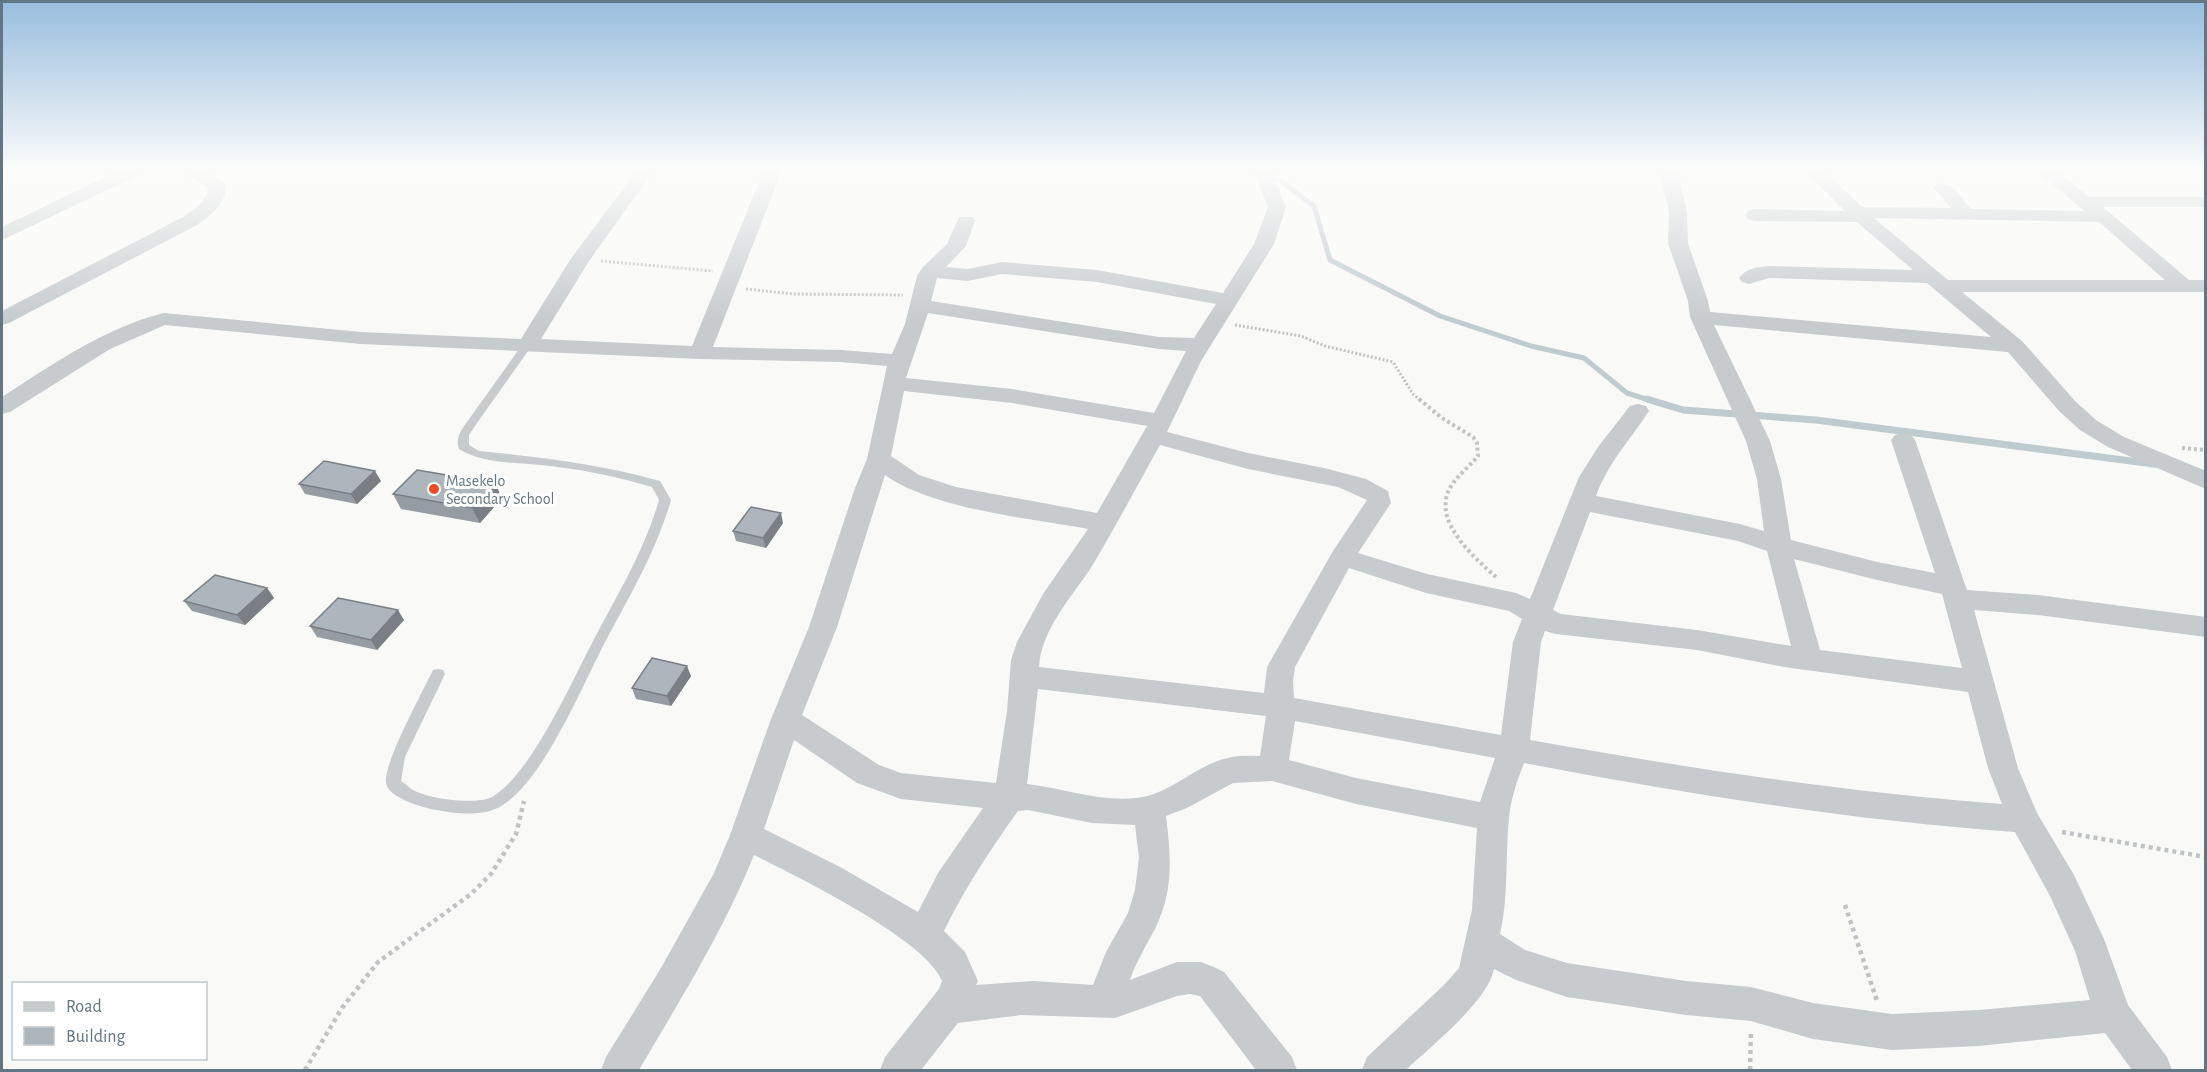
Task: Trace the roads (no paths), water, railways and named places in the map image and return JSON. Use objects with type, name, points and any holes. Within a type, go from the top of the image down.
[{"type":"street","points":[[2,234],[31,220]]},
{"type":"street","points":[[2,319],[191,220]]},
{"type":"street","points":[[528,344],[580,260],[609,220]]},
{"type":"street","points":[[700,353],[731,272],[756,220]]},
{"type":"street","points":[[924,936],[950,884],[973,847],[1009,798],[1022,711],[1025,660],[1031,642],[1053,601],[1083,560],[1158,428],[1180,379],[1221,310],[1255,260],[1273,220]]},
{"type":"street","points":[[1678,220],[1678,243],[1698,301],[1700,317],[1758,441],[1769,479],[1781,545],[1782,564],[1808,658]]},
{"type":"street","points":[[1865,220],[2014,346],[2068,407],[2088,425],[2116,442],[2205,481]]},
{"type":"street","points":[[2108,220],[2195,286]]},
{"type":"street","points":[[620,1071],[721,891],[746,835],[786,719],[823,627],[867,488],[879,459],[898,372],[924,291],[956,246],[966,221]]},
{"type":"street","points":[[924,291],[968,275],[1002,268],[1097,276],[1221,310]]},
{"type":"street","points":[[1749,278],[1769,272],[1938,281],[2195,286]]},
{"type":"street","points":[[924,291],[1000,316],[1148,342],[1200,345]]},
{"type":"street","points":[[1700,317],[2014,346]]},
{"type":"street","points":[[2,407],[121,335],[149,322],[164,319],[361,338],[700,353],[841,356],[898,372],[1158,428],[1261,464],[1328,478],[1375,493],[1379,497],[1378,503],[1341,557],[1281,667],[1278,687],[1281,707],[1279,745],[1272,768]]},
{"type":"street","points":[[1380,1071],[1458,996],[1475,975],[1489,910],[1493,818],[1498,791],[1514,749],[1532,612],[1591,477],[1638,411]]},
{"type":"street","points":[[1903,440],[1944,558],[2003,768],[2024,819],[2062,886],[2092,950],[2113,1015],[2154,1071]]},
{"type":"street","points":[[879,459],[910,482],[953,495],[1104,523]]},
{"type":"street","points":[[1582,502],[1701,524],[1954,593],[2205,627]]},
{"type":"street","points":[[1341,557],[1426,583],[1516,603],[1548,621],[1567,626],[1697,640],[1784,656],[1980,682]]},
{"type":"street","points":[[1023,675],[1056,681],[1281,707],[1660,776],[1830,803],[1962,816],[2024,819]]},
{"type":"street","points":[[786,719],[849,762],[892,784],[1009,798],[1028,797],[1092,810],[1137,812],[1176,800],[1230,770],[1272,768],[1376,795],[1493,818]]},
{"type":"street","points":[[1105,1001],[1118,963],[1143,918],[1152,890],[1155,858],[1149,809]]},
{"type":"street","points":[[746,835],[845,886],[924,936],[944,953],[958,971],[960,979],[958,991],[898,1071]]},
{"type":"street","points":[[1481,941],[1516,964],[1567,980],[1686,998],[1751,1004],[1812,1021],[1892,1032],[1979,1028],[2113,1015]]},
{"type":"street","points":[[948,1007],[992,999],[1117,1000],[1169,982],[1186,978],[1203,978],[1212,984],[1279,1071]]},
{"type":"lane","points":[[438,674],[398,758],[393,783],[409,796],[439,804],[476,806],[495,802],[509,790],[535,759],[628,594],[660,521],[665,500],[656,484],[624,474],[577,464],[476,454],[462,446],[464,435],[472,422],[528,344]]},
{"type":"waterway","points":[[1318,220],[1330,260],[1440,316],[1531,346],[1584,358],[1627,393],[1652,401]]},
{"type":"waterway","points":[[1647,399],[1683,410],[1816,420],[2154,464]]},
{"type":"place","name":"Masekelo Secondary School","points":[[434,489]]}]
